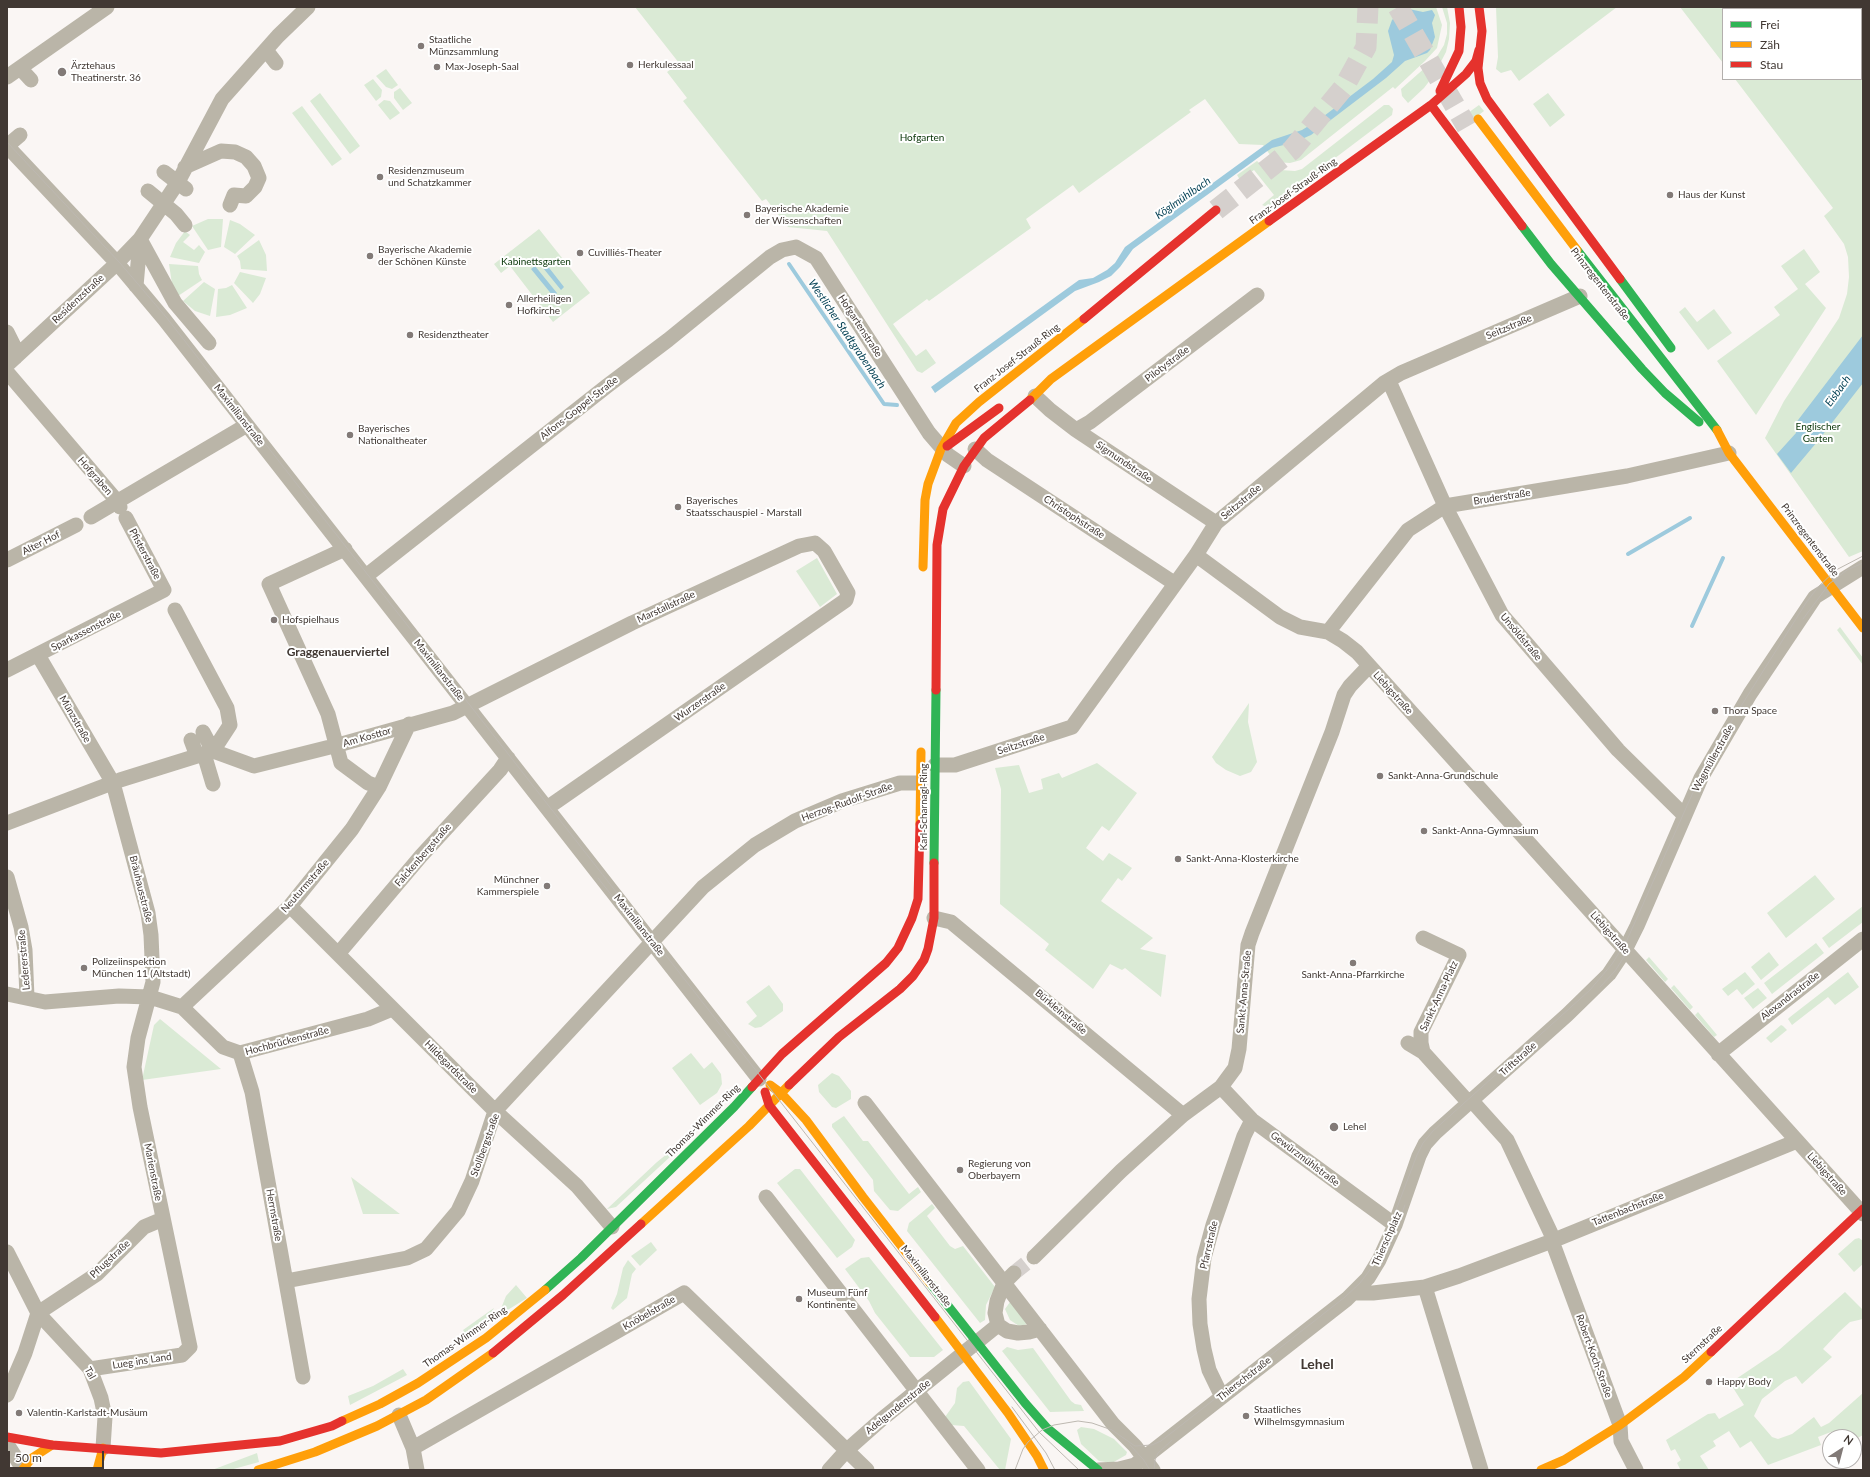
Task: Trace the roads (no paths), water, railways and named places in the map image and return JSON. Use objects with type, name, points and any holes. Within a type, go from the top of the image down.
[{"type":"main road","points":[[1459,7],[1462,27],[1460,47],[1448,86],[1464,90]]},
{"type":"main road","points":[[1479,7],[1482,20],[1478,74],[1487,99],[1677,357]]},
{"type":"main road","name":"Franz-Josef-Strauß-Ring","points":[[975,449],[1032,392],[1431,105],[1448,86],[1473,65],[1480,50]]},
{"type":"main road","points":[[1478,95],[1487,99]]},
{"type":"main road","points":[[1431,105],[1551,264],[1642,369],[1665,393],[1700,422]]},
{"type":"main road","name":"Prinzregentenstraße","points":[[1478,119],[1636,327],[1714,424],[1727,450]]},
{"type":"main road","name":"Franz-Josef-Strauß-Ring","points":[[941,449],[956,424],[974,406],[1023,366],[1038,357],[1216,210]]},
{"type":"main road","name":"Prinzregentenstraße","points":[[1656,370],[1700,422],[1727,450],[1863,628]]},
{"type":"main road","points":[[1691,380],[1714,424]]},
{"type":"main road","points":[[923,574],[925,500],[933,469],[941,449],[958,439],[1010,400]]},
{"type":"main road","name":"Karl-Scharnagl-Ring","points":[[769,1105],[838,1037],[900,989],[913,976],[924,960],[928,949],[934,918],[937,545],[944,510],[964,466],[975,449]]},
{"type":"main road","name":"Karl-Scharnagl-Ring","points":[[759,1079],[782,1054],[886,963],[906,948],[907,931],[917,904],[921,744]]},
{"type":"main road","points":[[906,948],[924,960]]},
{"type":"main road","name":"Maximilianstraße","points":[[759,1079],[781,1093],[806,1120],[863,1196],[971,1348],[1044,1470]]},
{"type":"main road","name":"Maximilianstraße","points":[[759,1079],[769,1105],[971,1348],[1024,1402],[1046,1427],[1098,1470]]},
{"type":"main road","name":"Thomas-Wimmer-Ring","points":[[7,1437],[52,1445],[161,1453],[280,1441],[332,1426],[380,1404],[418,1383],[486,1338],[521,1311],[581,1258],[734,1107],[759,1079]]},
{"type":"main road","points":[[260,1469],[335,1444],[399,1415],[454,1381],[514,1336],[563,1295],[749,1126],[769,1105]]},
{"type":"main road","points":[[672,1167],[672,1183],[681,1188]]},
{"type":"main road","name":"Sternstraße","points":[[1541,1470],[1570,1456],[1620,1425],[1684,1377],[1862,1211]]},
{"type":"main road","points":[[256,1443],[266,1453],[267,1460],[260,1469]]},
{"type":"main road","points":[[7,1465],[24,1470],[32,1458],[52,1445]]},
{"type":"main road","points":[[97,1470],[103,1448]]},
{"type":"street","points":[[11,72],[107,7]]},
{"type":"street","name":"Residenzstraße","points":[[14,359],[107,282],[118,262],[140,240],[182,186],[185,168],[218,97],[308,7]]},
{"type":"street","points":[[261,35],[278,36]]},
{"type":"street","points":[[266,50],[276,63]]},
{"type":"street","points":[[11,72],[31,80]]},
{"type":"street","points":[[7,146],[20,135]]},
{"type":"street","name":"Maximilianstraße","points":[[7,146],[118,262],[345,549],[759,1079]]},
{"type":"street","points":[[185,168],[221,151],[235,152],[246,157],[254,166],[259,178],[255,187],[246,196],[234,195],[230,205]]},
{"type":"street","points":[[164,172],[182,186]]},
{"type":"street","points":[[148,191],[176,214],[185,225]]},
{"type":"street","name":"Residenzstraße","points":[[136,286],[144,259],[140,240]]},
{"type":"street","name":"Hofgartenstraße","points":[[796,246],[816,258],[914,412],[941,449],[964,466]]},
{"type":"street","name":"Alfons-Goppel-Straße","points":[[366,576],[607,386],[668,340],[770,257],[782,250],[796,246]]},
{"type":"street","points":[[144,259],[209,343]]},
{"type":"street","points":[[118,262],[144,259],[165,260]]},
{"type":"street","name":"Pilotystraße","points":[[1076,430],[1090,422],[1256,295]]},
{"type":"street","name":"Seitzstraße","points":[[935,765],[955,765],[1072,727],[1174,583],[1196,555],[1216,523],[1388,381],[1401,373],[1580,296]]},
{"type":"street","points":[[7,332],[14,346],[14,359]]},
{"type":"street","name":"Hofgraben","points":[[7,372],[121,509],[247,425]]},
{"type":"street","name":"Unsöldstraße","points":[[1388,381],[1445,506],[1502,615],[1618,750],[1684,815]]},
{"type":"street","name":"Sigmundstraße","points":[[1032,392],[1076,430],[1216,523]]},
{"type":"street","name":"Christophstraße","points":[[975,449],[987,460],[1174,583]]},
{"type":"street","name":"Bruderstraße","points":[[1328,632],[1408,530],[1445,506],[1627,476],[1727,450]]},
{"type":"street","points":[[91,517],[121,509]]},
{"type":"street","name":"Pfisterstraße","points":[[121,509],[160,592]]},
{"type":"street","name":"Alter Hof","points":[[7,560],[76,525]]},
{"type":"street","name":"Marstallstraße","points":[[467,706],[632,623],[799,546],[815,543],[824,551],[848,593]]},
{"type":"street","points":[[205,753],[254,766],[338,745],[328,714],[269,584],[345,549]]},
{"type":"street","points":[[1196,555],[1285,620],[1300,627],[1328,632]]},
{"type":"street","name":"Wagmüllerstraße","points":[[1625,950],[1707,766],[1750,694],[1812,601],[1831,585],[1857,570]]},
{"type":"street","name":"Sparkassenstraße","points":[[7,670],[160,592]]},
{"type":"street","name":"Wurzerstraße","points":[[548,808],[846,600],[848,593]]},
{"type":"street","points":[[7,823],[113,783],[205,753],[230,725],[230,706],[208,673],[175,610]]},
{"type":"street","name":"Liebigstraße","points":[[1328,632],[1357,652],[1796,1141],[1862,1211]]},
{"type":"street","name":"Münzstraße","points":[[38,655],[113,783]]},
{"type":"street","name":"Sankt-Anna-Straße","points":[[1034,1256],[1110,1181],[1183,1115],[1221,1087],[1235,1068],[1239,1049],[1248,945],[1252,933],[1332,732],[1344,695],[1350,686],[1369,666]]},
{"type":"street","name":"Am Kosttor","points":[[409,724],[379,787],[368,783],[341,763],[338,745],[409,724],[453,713],[467,706]]},
{"type":"street","points":[[197,736],[205,753],[213,784]]},
{"type":"street","name":"Falckenbergstraße","points":[[338,954],[421,856],[500,770],[508,758]]},
{"type":"street","name":"Bräuhausstraße","points":[[113,783],[148,913],[151,935],[153,982],[150,997]]},
{"type":"street","name":"Herzog-Rudolf-Straße","points":[[653,943],[703,887],[728,865],[773,833],[816,811],[842,801],[900,783],[920,783]]},
{"type":"street","name":"Neuturmstraße","points":[[182,1007],[290,906],[352,829],[379,787]]},
{"type":"street","name":"Ledererstraße","points":[[7,877],[21,927],[25,950],[27,997]]},
{"type":"street","name":"Hildegardstraße","points":[[290,906],[495,1111],[577,1186],[612,1227]]},
{"type":"street","name":"Bürkleinstraße","points":[[934,918],[951,922],[1183,1115]]},
{"type":"street","name":"Sankt-Anna-Platz","points":[[1423,938],[1459,955],[1421,1032],[1423,1052]]},
{"type":"street","name":"Alexandrastraße","points":[[1718,1054],[1863,939]]},
{"type":"street","name":"Stollbergstraße","points":[[286,1281],[407,1258],[426,1249],[458,1210],[472,1181],[495,1111],[639,954],[653,943]]},
{"type":"street","name":"Triftstraße","points":[[1415,1169],[1426,1144],[1435,1133],[1592,992],[1608,974],[1625,950]]},
{"type":"street","name":"Hochbrückenstraße","points":[[7,994],[45,1002],[119,996],[150,997],[182,1007],[223,1047],[240,1053],[368,1019],[392,1009]]},
{"type":"street","name":"Marienstraße","points":[[150,997],[138,1038],[134,1067],[140,1107],[190,1347]]},
{"type":"street","points":[[1408,1043],[1423,1052],[1471,1102]]},
{"type":"street","name":"Herrnstraße","points":[[240,1053],[252,1092],[303,1377]]},
{"type":"street","name":"Gewürzmühlstraße","points":[[1221,1087],[1252,1120],[1395,1225]]},
{"type":"street","name":"Robert-Koch-Straße","points":[[1471,1102],[1507,1140],[1553,1240],[1620,1425],[1620,1441],[1636,1470]]},
{"type":"street","points":[[865,1103],[1009,1278],[1040,1329],[1113,1424],[1137,1464],[1153,1470]]},
{"type":"street","name":"Pfarrstraße","points":[[1222,1397],[1209,1370],[1204,1349],[1200,1324],[1200,1292],[1204,1258],[1213,1225],[1244,1136],[1252,1120]]},
{"type":"street","name":"Tattenbachstraße","points":[[1425,1287],[1459,1276],[1553,1240],[1796,1141]]},
{"type":"street","name":"Thierschplatz","points":[[1354,1293],[1374,1269],[1395,1225],[1415,1169]]},
{"type":"street","points":[[766,1197],[978,1470]]},
{"type":"street","name":"Pflugstraße","points":[[38,1313],[97,1274],[144,1226],[163,1219]]},
{"type":"street","name":"Tal","points":[[7,1252],[38,1313],[90,1369],[101,1398],[104,1417],[103,1448]]},
{"type":"street","points":[[1009,1278],[996,1307],[995,1313],[998,1326],[1007,1331],[1018,1333],[1040,1329]]},
{"type":"street","points":[[1354,1293],[1373,1293],[1425,1287],[1481,1470]]},
{"type":"street","name":"Knöbelstraße","points":[[413,1448],[684,1293],[867,1470]]},
{"type":"street","name":"Thierschstraße","points":[[1098,1470],[1119,1469],[1137,1464],[1354,1293]]},
{"type":"street","points":[[9,1385],[25,1353],[38,1313]]},
{"type":"street","points":[[971,1348],[998,1326]]},
{"type":"street","name":"Lueg ins Land","points":[[90,1369],[182,1355],[190,1347]]},
{"type":"street","name":"Adelgundenstraße","points":[[829,1470],[847,1450],[882,1419],[971,1348]]},
{"type":"street","points":[[399,1415],[413,1448],[418,1470]]},
{"type":"street","points":[[1027,1440],[1046,1427]]},
{"type":"street","points":[[7,1444],[24,1470]]},
{"type":"water","points":[[1409,9],[1423,12],[1432,10],[1435,15],[1432,23],[1435,37],[1430,50],[1427,53],[1405,61],[1386,78],[1311,135],[1295,142],[1272,148],[1266,152],[1133,249],[1120,267],[1111,276],[1075,291],[935,393],[931,387],[1079,280],[1093,278],[1107,270],[1115,263],[1125,247],[1272,140],[1302,130],[1320,119],[1373,79],[1392,62],[1394,55],[1388,31],[1392,20],[1399,13]]},
{"type":"water","points":[[543,260],[564,287],[561,290],[539,263]]},
{"type":"water","points":[[535,266],[557,293],[553,296],[531,269]]},
{"type":"water","name":"Eisbach","points":[[1863,335],[1863,383],[1791,473],[1777,454],[1796,433],[1795,424]]},
{"type":"waterway","name":"Westlicher Stadtgrabenbach","points":[[789,264],[884,404],[897,405]]},
{"type":"waterway","points":[[1628,554],[1690,518]]},
{"type":"waterway","points":[[1692,626],[1723,558]]},
{"type":"tunnel","points":[[1216,210],[1292,150],[1344,87],[1366,47],[1368,7]]},
{"type":"tunnel","points":[[1398,7],[1467,127]]},
{"type":"tunnel","points":[[1014,1273],[1034,1257]]},
{"type":"tram line","points":[[7,142],[120,263],[166,317],[1039,1432],[1079,1470]]},
{"type":"tram line","points":[[1015,1470],[1023,1449],[1028,1442],[1042,1430],[1054,1425],[1078,1421],[1092,1423],[1112,1430],[1135,1446],[1152,1445],[1161,1441],[1345,1297],[1360,1283],[1372,1267],[1382,1247],[1423,1143],[1433,1131],[1590,990],[1612,964],[1627,940],[1699,779],[1731,722],[1806,603],[1818,587],[1836,570],[1863,556]]},
{"type":"tram line","points":[[1803,619],[1829,584],[1847,570],[1863,563]]},
{"type":"tram line","points":[[598,878],[640,931]]},
{"type":"tram line","points":[[1600,987],[1615,971],[1629,949]]},
{"type":"tram line","points":[[1387,1251],[1405,1205]]},
{"type":"tram line","points":[[1012,1407],[1046,1453],[1055,1470]]},
{"type":"tram line","points":[[1154,1470],[1155,1460],[1158,1453],[1172,1440]]},
{"type":"tram line","points":[[1130,1445],[1143,1459],[1150,1470]]},
{"type":"place","name":"Staatliche Münzsammlung","points":[[421,46]]},
{"type":"place","name":"Herkulessaal","points":[[630,65]]},
{"type":"place","name":"Max-Joseph-Saal","points":[[437,67]]},
{"type":"place","name":"Ärztehaus Theatinerstr. 36","points":[[62,72]]},
{"type":"place","name":"Residenzmuseum und Schatzkammer","points":[[380,177]]},
{"type":"place","name":"Haus der Kunst","points":[[1670,195]]},
{"type":"place","name":"Bayerische Akademie der Wissenschaften","points":[[747,215]]},
{"type":"place","name":"Cuvilliés-Theater","points":[[580,253]]},
{"type":"place","name":"Bayerische Akademie der Schönen Künste","points":[[370,256]]},
{"type":"place","name":"Allerheiligen Hofkirche","points":[[509,305]]},
{"type":"place","name":"Residenztheater","points":[[410,335]]},
{"type":"place","name":"Bayerisches Nationaltheater","points":[[350,435]]},
{"type":"place","name":"Bayerisches Staatsschauspiel - Marstall","points":[[678,507]]},
{"type":"place","name":"Hofspielhaus","points":[[274,620]]},
{"type":"place","name":"Thora Space","points":[[1715,711]]},
{"type":"place","name":"Sankt-Anna-Grundschule","points":[[1380,776]]},
{"type":"place","name":"Sankt-Anna-Gymnasium","points":[[1424,831]]},
{"type":"place","name":"Sankt-Anna-Klosterkirche","points":[[1178,859]]},
{"type":"place","name":"Münchner Kammerspiele","points":[[547,886]]},
{"type":"place","name":"Sankt-Anna-Pfarrkirche","points":[[1353,963]]},
{"type":"place","name":"Polizeiinspektion München 11 (Altstadt)","points":[[84,968]]},
{"type":"place","name":"Lehel","points":[[1334,1127]]},
{"type":"place","name":"Regierung von Oberbayern","points":[[960,1170]]},
{"type":"place","name":"Museum Fünf Kontinente","points":[[799,1299]]},
{"type":"place","name":"Happy Body","points":[[1709,1382]]},
{"type":"place","name":"Valentin-Karlstadt-Musäum","points":[[19,1413]]},
{"type":"place","name":"Staatliches Wilhelmsgymnasium","points":[[1246,1416]]},
{"type":"district","name":"Graggenauerviertel","points":[[338,652]]},
{"type":"district","name":"Lehel","points":[[1317,1364]]},
{"type":"park label","name":"Hofgarten","points":[[922,138]]},
{"type":"park label","name":"Kabinettsgarten","points":[[536,262]]},
{"type":"park label","name":"Englischer Garten","points":[[1818,432]]},
{"type":"water label","name":"Köglmühlbach","points":[[1183,198]]}]
